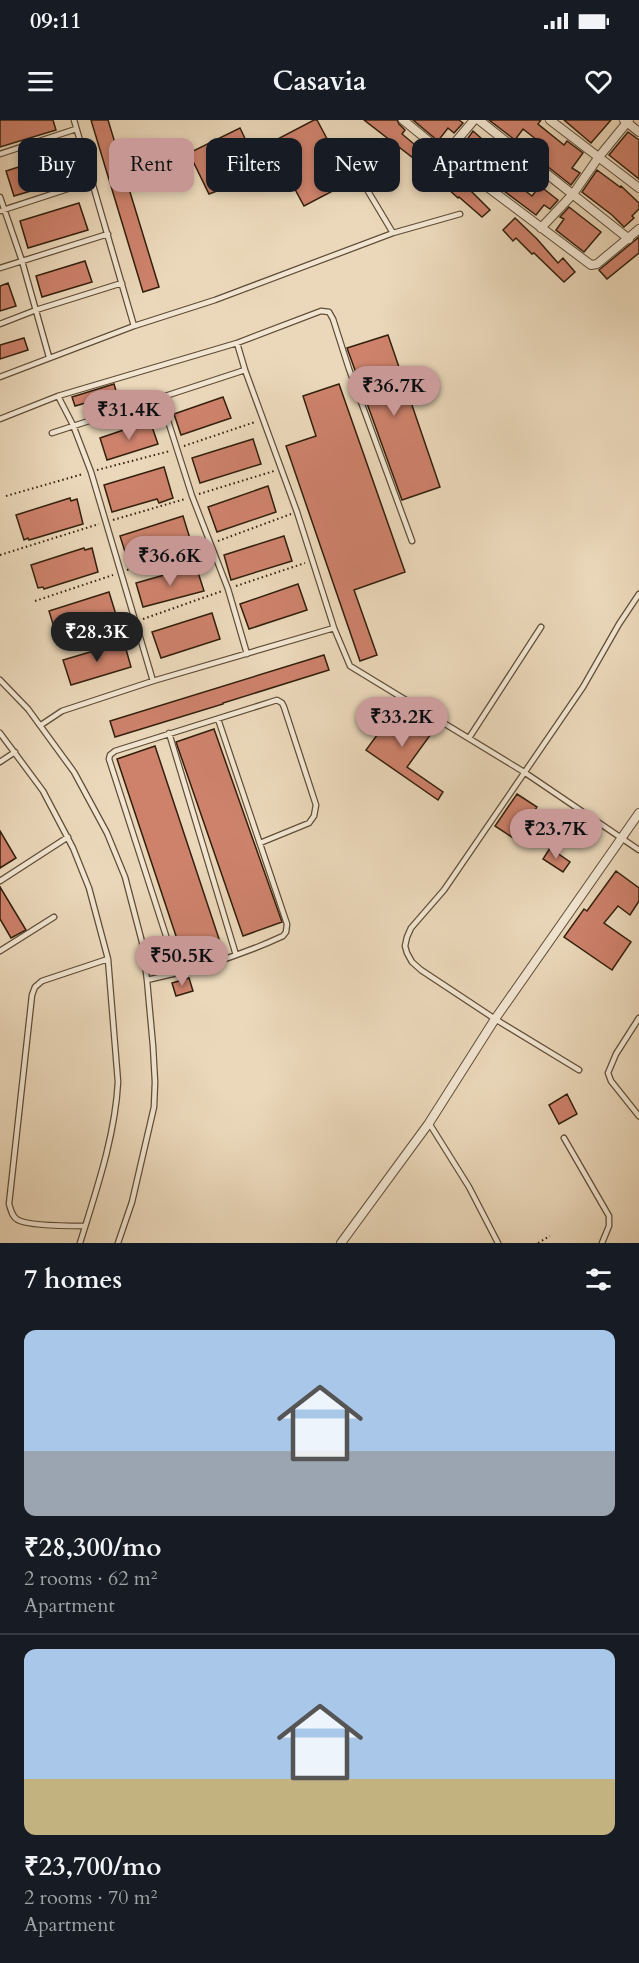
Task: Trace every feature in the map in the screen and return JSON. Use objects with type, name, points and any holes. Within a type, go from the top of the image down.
[{"type":"street","points":[[403,120],[426,138]]},
{"type":"street","points":[[459,138],[474,120]]},
{"type":"street","points":[[479,120],[629,239]]},
{"type":"street","points":[[550,120],[639,188]]},
{"type":"street","points":[[542,228],[573,194],[626,121],[639,132]]},
{"type":"street","points":[[495,192],[591,265],[597,264],[639,229]]},
{"type":"street","points":[[341,1243],[429,1123],[495,1019],[639,813]]},
{"type":"lane","points":[[74,120],[79,138]]},
{"type":"lane","points":[[0,154],[76,129]]},
{"type":"lane","points":[[2,211],[59,192]]},
{"type":"lane","points":[[95,192],[134,326]]},
{"type":"lane","points":[[368,192],[393,233]]},
{"type":"lane","points":[[0,197],[2,211],[22,261],[50,357]]},
{"type":"lane","points":[[0,377],[393,233],[460,214]]},
{"type":"lane","points":[[0,268],[108,234]]},
{"type":"lane","points":[[0,324],[36,310],[122,283]]},
{"type":"lane","points":[[0,419],[58,396],[237,343],[321,311],[329,312],[332,314],[349,369],[412,541]]},
{"type":"lane","points":[[237,343],[297,512],[334,628],[350,666],[524,772],[639,850]]},
{"type":"lane","points":[[52,433],[245,370]]},
{"type":"lane","points":[[58,396],[73,425],[91,472],[153,681]]},
{"type":"lane","points":[[161,399],[192,496],[228,589],[247,654]]},
{"type":"lane","points":[[579,1070],[495,1019],[422,970],[412,962],[406,953],[405,946],[411,928],[444,890],[583,687],[639,594]]},
{"type":"lane","points":[[469,738],[541,627]]},
{"type":"lane","points":[[41,725],[62,711],[153,681],[334,628]]},
{"type":"lane","points":[[0,680],[41,725],[75,772],[107,832],[124,877],[142,942],[155,1082],[154,1107],[132,1202],[118,1243]]},
{"type":"lane","points":[[177,974],[109,759],[110,755],[115,751],[273,700],[282,703],[316,805],[314,816],[309,823],[260,843]]},
{"type":"lane","points":[[147,980],[177,974],[236,955],[283,936],[287,928],[219,719]]},
{"type":"lane","points":[[0,733],[43,791],[68,837],[89,888],[108,959],[118,1082],[117,1102],[105,1161],[80,1243]]},
{"type":"lane","points":[[169,733],[236,955]]},
{"type":"lane","points":[[0,762],[15,752]]},
{"type":"lane","points":[[0,881],[68,837]]},
{"type":"lane","points":[[0,951],[54,917]]},
{"type":"lane","points":[[85,1227],[18,1220],[12,1214],[9,1204],[32,995],[35,987],[42,981],[108,959]]},
{"type":"lane","points":[[639,1018],[616,1054],[608,1073],[611,1081],[639,1116]]},
{"type":"lane","points":[[429,1123],[470,1187],[498,1243]]},
{"type":"lane","points":[[564,1138],[609,1216],[609,1226],[602,1243]]},
{"type":"path","points":[[6,496],[177,449],[264,419]]},
{"type":"path","points":[[0,555],[282,468]]},
{"type":"path","points":[[35,602],[297,512]]},
{"type":"path","points":[[66,645],[313,560]]},
{"type":"path","points":[[538,1243],[550,1236]]},
{"type":"building","points":[[0,120],[53,120],[56,130],[30,138],[18,138],[18,142],[0,147]]},
{"type":"building","points":[[91,120],[108,120],[113,138],[109,138],[109,180],[97,138]]},
{"type":"building","points":[[317,120],[327,138],[314,138],[314,192],[331,192],[304,206],[296,192],[302,192],[302,138],[280,138]]},
{"type":"building","points":[[364,120],[397,120],[405,130],[402,134],[412,142],[412,157],[400,148],[400,138],[387,138]]},
{"type":"building","points":[[413,120],[459,120],[463,123],[454,133],[448,128],[440,138],[434,138]]},
{"type":"building","points":[[489,120],[541,120],[538,124],[564,145],[567,141],[583,153],[572,168],[580,173],[571,185],[549,168],[549,138],[534,138],[523,129],[516,138],[512,138]]},
{"type":"building","points":[[564,120],[611,120],[591,143]]},
{"type":"building","points":[[240,128],[245,138],[220,138]]},
{"type":"building","points":[[473,131],[481,138],[468,138]]},
{"type":"building","points":[[628,132],[639,140],[639,179],[609,155]]},
{"type":"building","points":[[206,145],[206,188],[194,163],[194,151]]},
{"type":"building","points":[[18,167],[18,192],[27,192],[14,196],[6,171]]},
{"type":"building","points":[[597,170],[621,186],[639,203],[639,209],[632,216],[634,218],[624,227],[582,192]]},
{"type":"building","points":[[113,192],[130,192],[159,287],[143,292]]},
{"type":"building","points":[[451,192],[472,192],[490,210],[482,217]]},
{"type":"building","points":[[505,192],[527,192],[532,196],[535,192],[548,192],[558,200],[550,209],[544,205],[536,215]]},
{"type":"building","points":[[79,203],[88,230],[28,248],[20,221]]},
{"type":"building","points":[[569,207],[601,232],[584,252],[556,230],[564,219],[560,217]]},
{"type":"building","points":[[515,218],[558,263],[563,258],[575,272],[564,282],[516,238],[513,241],[503,230]]},
{"type":"building","points":[[639,237],[639,253],[607,279],[599,270]]},
{"type":"building","points":[[85,261],[92,282],[42,297],[36,276]]},
{"type":"building","points":[[8,283],[16,306],[0,311],[0,286]]},
{"type":"building","points":[[388,335],[440,487],[402,500],[347,348]]},
{"type":"building","points":[[24,338],[28,350],[0,359],[0,345]]},
{"type":"building","points":[[114,384],[117,394],[75,406],[72,397]]},
{"type":"building","points":[[339,384],[405,572],[354,590],[377,655],[360,661],[286,446],[316,436],[303,396]]},
{"type":"building","points":[[223,397],[231,418],[181,435],[174,414]]},
{"type":"building","points":[[150,421],[158,444],[107,460],[100,438]]},
{"type":"building","points":[[253,439],[261,464],[200,483],[192,458]]},
{"type":"building","points":[[164,467],[173,498],[159,503],[157,499],[112,512],[104,485]]},
{"type":"building","points":[[268,486],[276,512],[217,532],[208,507]]},
{"type":"building","points":[[70,498],[71,501],[77,499],[83,524],[24,540],[16,515]]},
{"type":"building","points":[[183,516],[191,542],[128,561],[120,536]]},
{"type":"building","points":[[284,536],[292,561],[231,580],[224,555]]},
{"type":"building","points":[[84,548],[85,550],[92,548],[98,572],[44,589],[43,587],[38,588],[31,565]]},
{"type":"building","points":[[196,566],[204,591],[143,607],[136,583]]},
{"type":"building","points":[[298,584],[307,610],[249,629],[240,604]]},
{"type":"building","points":[[109,592],[117,618],[57,637],[49,611]]},
{"type":"building","points":[[212,613],[220,639],[161,658],[152,632]]},
{"type":"building","points":[[124,642],[131,667],[71,685],[63,660]]},
{"type":"building","points":[[324,655],[329,670],[115,737],[110,721]]},
{"type":"building","points":[[397,708],[431,734],[407,767],[443,792],[438,800],[366,750]]},
{"type":"building","points":[[214,729],[282,922],[243,936],[176,742]]},
{"type":"building","points":[[155,746],[224,954],[186,966],[117,759]]},
{"type":"building","points":[[517,794],[537,807],[525,825],[533,831],[524,845],[495,826]]},
{"type":"building","points":[[0,831],[16,858],[0,868]]},
{"type":"building","points":[[550,848],[570,862],[563,872],[543,859]]},
{"type":"building","points":[[616,871],[639,888],[639,901],[630,915],[618,906],[604,923],[631,942],[612,970],[564,937],[584,909],[587,911]]},
{"type":"building","points":[[0,887],[26,930],[11,938],[0,919]]},
{"type":"building","points":[[189,978],[193,991],[176,996],[172,983]]},
{"type":"building","points":[[567,1094],[577,1114],[559,1124],[549,1105]]}]
